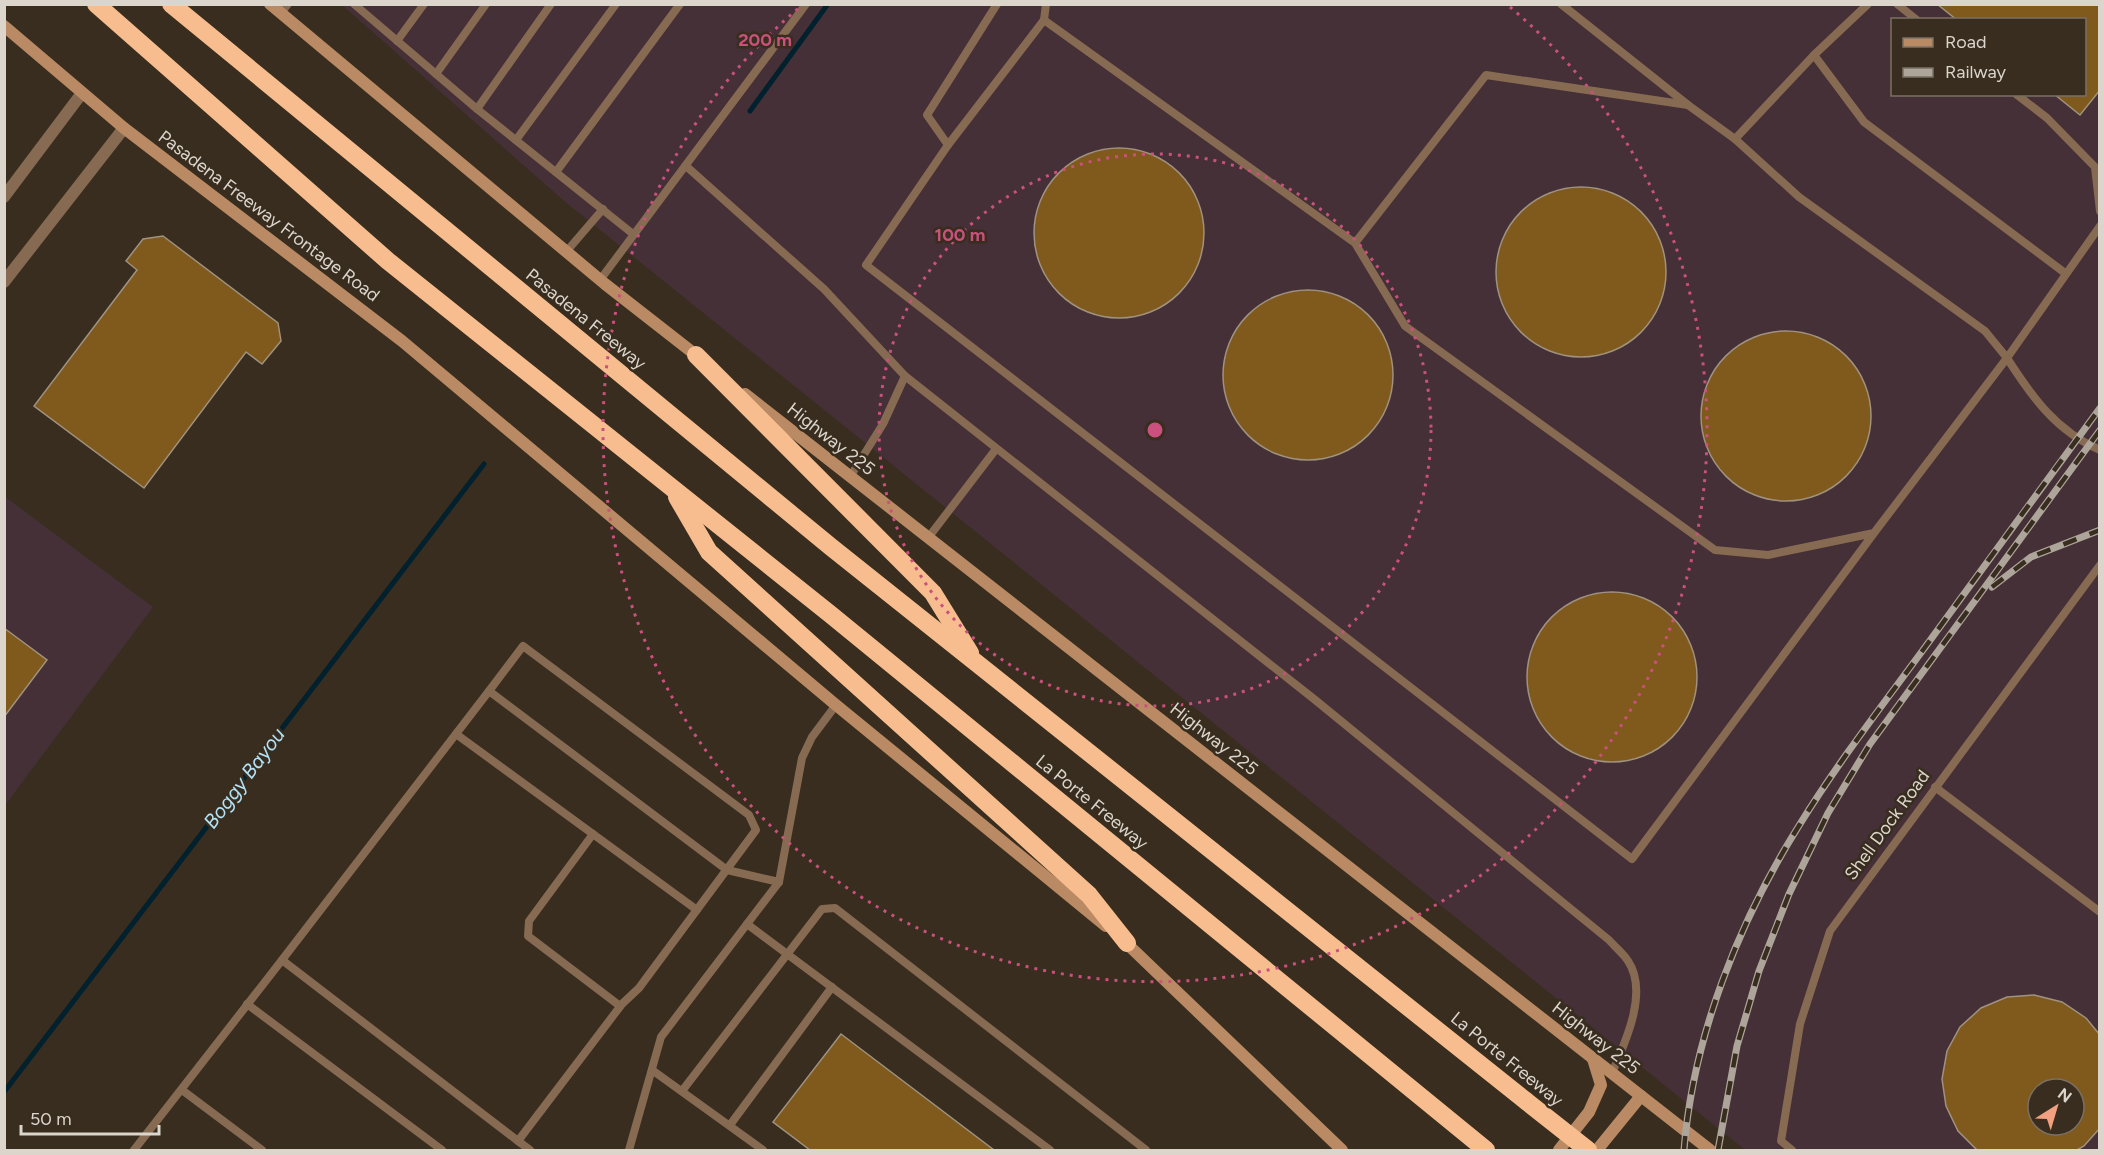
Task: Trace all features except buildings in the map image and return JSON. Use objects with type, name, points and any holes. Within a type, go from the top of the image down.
[{"type":"highway","points":[[96,4],[388,261],[672,487],[709,552],[1089,895],[1127,943]]},
{"type":"highway","name":"Pasadena Freeway","points":[[171,4],[977,664]]},
{"type":"highway","points":[[696,355],[933,593],[977,664]]},
{"type":"highway","name":"La Porte Freeway","points":[[672,487],[1485,1150]]},
{"type":"highway","name":"La Porte Freeway","points":[[977,664],[1588,1150]]},
{"type":"main road","points":[[270,4],[284,9],[566,252],[696,355]]},
{"type":"main road","name":"Pasadena Freeway Frontage Road","points":[[4,26],[124,128],[402,341],[836,705]]},
{"type":"main road","name":"Highway 225","points":[[696,355],[1710,1150]]},
{"type":"main road","points":[[836,705],[1127,943],[1342,1150]]},
{"type":"main road","points":[[1559,1150],[1589,1112],[1600,1085],[1593,1059]]},
{"type":"main road","points":[[1597,1150],[1641,1096]]},
{"type":"street","points":[[4,197],[82,93]]},
{"type":"street","points":[[4,282],[124,128]]},
{"type":"lane","points":[[354,4],[477,108],[633,234]]},
{"type":"lane","points":[[397,41],[424,4]]},
{"type":"lane","points":[[436,74],[486,4]]},
{"type":"lane","points":[[477,108],[551,4]]},
{"type":"lane","points":[[516,140],[615,4]]},
{"type":"lane","points":[[556,172],[680,4]]},
{"type":"lane","points":[[600,280],[806,4]]},
{"type":"lane","points":[[948,145],[927,115],[997,4]]},
{"type":"lane","points":[[1046,4],[1044,20],[948,145],[866,265],[1632,859],[2007,358],[2100,226]]},
{"type":"lane","points":[[1561,4],[1735,140],[1799,197],[1985,331],[2007,358],[2034,401],[2076,439],[2100,450]]},
{"type":"lane","points":[[1735,140],[1814,55],[1868,4]]},
{"type":"lane","points":[[1897,4],[1914,18]]},
{"type":"lane","points":[[1044,20],[1355,243],[1405,326],[1715,550],[1768,555],[1874,533]]},
{"type":"lane","points":[[1814,55],[1864,122],[2065,273]]},
{"type":"lane","points":[[1355,243],[1486,75],[1688,105]]},
{"type":"lane","points":[[2019,96],[2047,118],[2098,166],[2100,211]]},
{"type":"lane","points":[[686,166],[824,289],[905,375],[1314,699],[1609,940],[1629,962],[1635,979],[1634,1018],[1612,1073]]},
{"type":"lane","points":[[566,252],[603,209]]},
{"type":"lane","points":[[850,477],[883,424],[905,375]]},
{"type":"lane","points":[[928,538],[996,449]]},
{"type":"lane","name":"Shell Dock Road","points":[[1792,1150],[1781,1141],[1800,1024],[1830,930],[2100,565]]},
{"type":"lane","points":[[134,1150],[523,646],[749,815],[756,830],[639,988],[620,1006],[518,1141]]},
{"type":"lane","points":[[489,691],[727,870],[779,882]]},
{"type":"lane","points":[[629,1150],[661,1037],[779,882],[802,759],[812,737],[836,705]]},
{"type":"lane","points":[[456,734],[697,910]]},
{"type":"lane","points":[[1935,788],[2100,912]]},
{"type":"lane","points":[[593,834],[529,921],[528,936],[620,1006]]},
{"type":"lane","points":[[682,1091],[822,909],[835,908],[1146,1150]]},
{"type":"lane","points":[[747,924],[1050,1150]]},
{"type":"lane","points":[[282,960],[530,1150]]},
{"type":"lane","points":[[730,1125],[832,987]]},
{"type":"lane","points":[[248,1004],[442,1150]]},
{"type":"lane","points":[[652,1070],[763,1150]]},
{"type":"lane","points":[[182,1090],[262,1150]]},
{"type":"shaded area","points":[[342,5],[2099,5],[2099,1150],[1745,1150],[564,201]]},
{"type":"shaded area","points":[[4,496],[153,607],[6,804],[4,803]]},
{"type":"waterway","name":"Boggy Bayou","points":[[750,111],[828,4]]},
{"type":"waterway","name":"Boggy Bayou","points":[[4,1092],[484,464]]},
{"type":"railway","points":[[1684,1150],[1697,1065],[1709,1022],[1739,940],[1778,861],[1844,758],[2100,408]]},
{"type":"railway","points":[[1718,1150],[1737,1046],[1759,971],[1789,894],[1828,813],[1870,744],[2100,430]]},
{"type":"railway","points":[[1992,587],[2031,557],[2100,530]]}]
